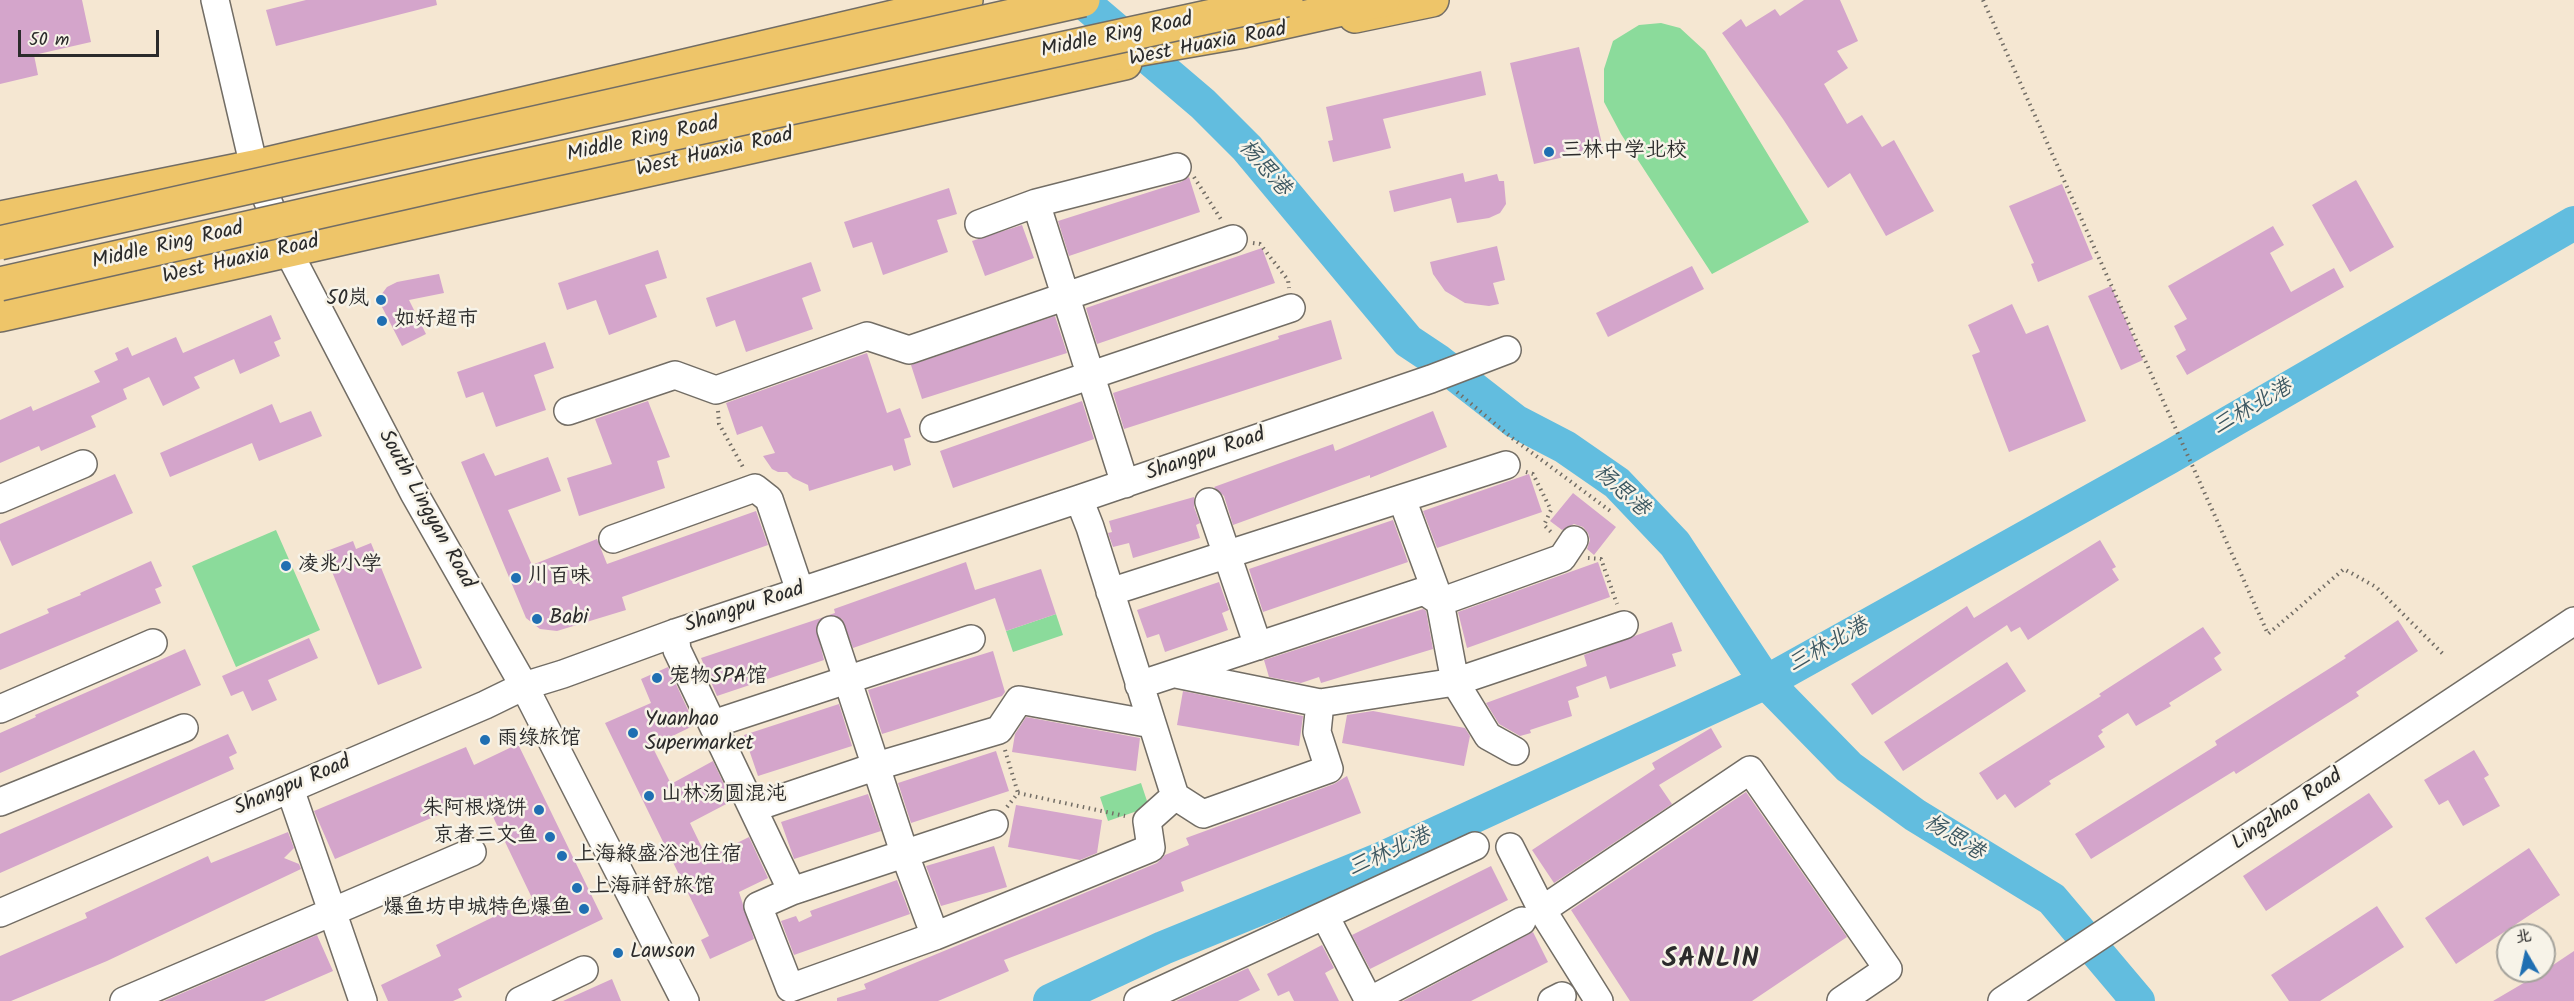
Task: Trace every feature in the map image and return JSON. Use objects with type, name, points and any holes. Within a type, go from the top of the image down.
[{"type":"main road","points":[[0,218],[977,11],[1046,0]]},
{"type":"main road","name":"Middle Ring Road","points":[[0,243],[977,11],[1083,0]]},
{"type":"main road","name":"Middle Ring Road","points":[[0,285],[485,175],[1286,0]]},
{"type":"main road","points":[[783,111],[1244,31],[1383,0]]},
{"type":"main road","name":"West Huaxia Road","points":[[0,315],[1096,68],[1432,0]]},
{"type":"street","name":"South Lingyan Road","points":[[215,0],[254,166],[288,251],[414,493],[524,686],[685,1001]]},
{"type":"street","points":[[980,224],[1036,203],[1177,167]]},
{"type":"street","points":[[1036,203],[1125,484]]},
{"type":"street","points":[[568,411],[675,375],[716,390],[867,336],[909,350],[1233,239]]},
{"type":"street","points":[[934,428],[1291,308]]},
{"type":"street","name":"Shangpu Road","points":[[0,913],[485,705],[524,686],[800,591],[1441,382],[1476,362],[1507,350]]},
{"type":"street","points":[[0,499],[83,464]]},
{"type":"street","points":[[1110,592],[1506,465]]},
{"type":"street","points":[[613,539],[755,488],[769,499],[800,591]]},
{"type":"street","points":[[1402,499],[1440,602],[1455,682],[1488,736],[1515,750]]},
{"type":"street","points":[[1079,500],[1175,796],[1203,814],[1329,769],[1317,732],[1320,703]]},
{"type":"street","points":[[1209,502],[1258,646]]},
{"type":"street","points":[[1440,602],[1562,558],[1574,540]]},
{"type":"street","points":[[1139,685],[1424,591],[1440,602]]},
{"type":"street","name":"Lingzhao Road","points":[[2002,1001],[2574,621]]},
{"type":"street","points":[[1175,673],[1320,703],[1455,682],[1624,625]]},
{"type":"street","points":[[831,630],[849,678],[905,855],[935,936]]},
{"type":"street","points":[[675,633],[677,650],[792,891]]},
{"type":"street","points":[[713,724],[971,639]]},
{"type":"street","points":[[0,709],[153,643]]},
{"type":"street","points":[[753,808],[877,766],[999,730],[1019,700],[1152,724]]},
{"type":"street","points":[[0,802],[184,728]]},
{"type":"street","points":[[1325,916],[1369,1001],[1532,916],[1750,770],[1888,969],[1841,1001]]},
{"type":"street","points":[[290,789],[360,1000]]},
{"type":"street","points":[[994,824],[792,891],[758,906],[790,988],[935,936],[1151,848],[1147,821],[1175,796]]},
{"type":"street","points":[[1138,1001],[1475,846]]},
{"type":"street","points":[[1510,847],[1532,916],[1599,1001]]},
{"type":"street","points":[[124,1001],[472,852]]},
{"type":"street","points":[[520,1001],[584,970]]},
{"type":"path","points":[[1983,0],[2268,634],[2344,568],[2376,587],[2445,656]]},
{"type":"path","points":[[1441,382],[1613,513]]},
{"type":"path","points":[[716,390],[719,424],[755,488]]},
{"type":"path","points":[[999,730],[1018,793]]},
{"type":"path","points":[[1018,793],[1147,821]]},
{"type":"path","points":[[994,824],[1018,793]]},
{"type":"green space","points":[[1661,23],[1680,28],[1705,51],[1809,222],[1712,274],[1621,134],[1604,102],[1604,69],[1613,41],[1639,25]]},
{"type":"green space","points":[[276,530],[320,630],[236,667],[192,566]]},
{"type":"green space","points":[[1056,614],[1063,635],[1013,652],[1006,631]]},
{"type":"green space","points":[[1141,783],[1149,807],[1108,821],[1100,797]]},
{"type":"building","points":[[0,0],[82,0],[91,42],[34,55],[38,75],[0,84]]},
{"type":"building","points":[[306,0],[436,0],[437,5],[276,46],[266,10]]},
{"type":"building","points":[[1804,0],[1840,0],[1858,41],[1837,51],[1848,68],[1824,84],[1847,124],[1862,115],[1882,147],[1894,140],[1934,211],[1886,236],[1850,173],[1828,188],[1783,119],[1722,33],[1741,19],[1746,27],[1775,9],[1780,16]]},
{"type":"building","points":[[1579,47],[1603,148],[1534,164],[1510,63]]},
{"type":"building","points":[[1481,71],[1486,95],[1383,119],[1391,148],[1333,162],[1328,141],[1333,140],[1326,107]]},
{"type":"building","points":[[1463,173],[1465,182],[1497,174],[1499,181],[1504,181],[1506,204],[1500,213],[1489,218],[1457,223],[1451,198],[1394,212],[1389,191]]},
{"type":"building","points":[[1189,177],[1200,212],[1069,256],[1058,221],[1181,182]]},
{"type":"building","points":[[2356,180],[2394,247],[2350,272],[2312,205]]},
{"type":"building","points":[[2062,184],[2093,259],[2038,282],[2031,264],[2034,263],[2009,206]]},
{"type":"building","points":[[949,188],[957,214],[937,220],[948,252],[883,275],[872,242],[853,248],[844,222]]},
{"type":"building","points":[[1022,225],[1034,258],[985,276],[972,241]]},
{"type":"building","points":[[2273,226],[2284,245],[2270,253],[2291,292],[2334,268],[2344,287],[2187,375],[2176,356],[2186,350],[2174,326],[2187,319],[2168,286]]},
{"type":"building","points":[[1497,246],[1505,280],[1493,283],[1499,304],[1489,306],[1465,303],[1445,291],[1433,274],[1430,262]]},
{"type":"building","points":[[1262,248],[1275,283],[1097,344],[1086,308]]},
{"type":"building","points":[[658,250],[667,278],[645,285],[657,317],[609,335],[596,300],[567,310],[558,283]]},
{"type":"building","points":[[811,262],[821,291],[802,298],[813,329],[746,352],[735,320],[716,327],[706,298]]},
{"type":"building","points":[[1692,266],[1704,289],[1608,337],[1596,313]]},
{"type":"building","points":[[439,274],[444,293],[409,300],[426,334],[402,346],[382,307],[381,295],[387,287],[397,282]]},
{"type":"building","points":[[2111,286],[2143,360],[2121,370],[2088,296]]},
{"type":"building","points":[[2012,304],[2026,334],[2048,325],[2086,421],[2009,452],[1972,355],[1980,352],[1968,325]]},
{"type":"building","points":[[271,315],[281,339],[274,342],[280,356],[240,374],[234,359],[194,377],[200,388],[163,406],[149,377],[123,389],[127,399],[91,416],[96,427],[41,451],[39,446],[0,463],[0,420],[31,406],[33,411],[100,382],[94,371],[118,360],[115,353],[128,347],[132,356],[176,337],[183,353]]},
{"type":"building","points":[[1055,316],[1067,353],[922,399],[911,365]]},
{"type":"building","points":[[1331,320],[1342,359],[1124,429],[1113,393]]},
{"type":"building","points":[[545,342],[554,368],[534,375],[546,410],[496,427],[483,392],[466,398],[457,372]]},
{"type":"building","points":[[867,353],[887,413],[900,408],[911,437],[904,439],[911,465],[894,471],[892,465],[809,491],[808,485],[793,478],[787,472],[772,469],[763,456],[775,453],[762,426],[737,435],[726,403]]},
{"type":"building","points":[[648,401],[670,457],[657,461],[665,488],[579,516],[567,478],[612,464],[595,419]]},
{"type":"building","points":[[1082,401],[1094,439],[953,488],[940,451]]},
{"type":"building","points":[[272,404],[280,423],[311,411],[322,436],[259,461],[252,443],[170,477],[160,453]]},
{"type":"building","points":[[1433,411],[1447,447],[1370,478],[1370,475],[1233,525],[1224,496],[1214,487],[1333,444],[1335,451]]},
{"type":"building","points":[[484,453],[495,476],[548,457],[561,491],[508,510],[532,565],[597,539],[607,564],[756,511],[768,545],[622,597],[626,610],[557,631],[540,629],[526,618],[461,462]]},
{"type":"building","points":[[115,474],[133,513],[12,566],[0,540],[0,524]]},
{"type":"building","points":[[1529,474],[1542,512],[1437,548],[1423,511]]},
{"type":"building","points":[[1573,493],[1616,527],[1594,555],[1587,549],[1590,540],[1583,527],[1574,524],[1562,530],[1550,521]]},
{"type":"building","points":[[1194,497],[1194,507],[1200,523],[1196,525],[1200,538],[1133,558],[1129,543],[1113,547],[1108,533],[1112,532],[1109,521]]},
{"type":"building","points":[[1393,520],[1408,562],[1263,612],[1249,569]]},
{"type":"building","points":[[2100,540],[2116,567],[2112,569],[2119,580],[2028,640],[2020,627],[2011,632],[2007,625],[1872,715],[1851,684],[1967,606],[1974,618]]},
{"type":"building","points":[[353,541],[356,549],[371,543],[422,668],[378,685],[324,552]]},
{"type":"building","points":[[151,561],[162,586],[155,589],[161,603],[0,670],[0,634],[49,613],[47,609]]},
{"type":"building","points":[[966,562],[975,590],[1041,569],[1056,614],[1006,631],[995,598],[853,648],[842,619],[829,615],[835,613],[834,609]]},
{"type":"building","points":[[1598,562],[1610,597],[1467,648],[1458,612]]},
{"type":"building","points":[[1219,582],[1229,610],[1222,613],[1228,630],[1165,652],[1159,634],[1147,638],[1137,610]]},
{"type":"building","points":[[1423,609],[1426,611],[1433,649],[1321,683],[1319,677],[1301,683],[1269,677],[1264,660]]},
{"type":"building","points":[[824,617],[816,627],[824,660],[717,696],[701,658]]},
{"type":"building","points":[[2398,620],[2418,651],[2356,692],[2359,696],[2236,774],[2234,771],[2091,859],[2075,834],[2217,745],[2215,741],[2346,658],[2344,656]]},
{"type":"building","points":[[1672,622],[1682,651],[1672,654],[1676,666],[1610,689],[1606,676],[1576,687],[1579,697],[1568,701],[1572,716],[1530,730],[1531,733],[1520,736],[1499,724],[1486,703],[1587,666],[1584,655]]},
{"type":"building","points":[[2203,627],[2221,653],[2214,658],[2222,670],[2169,703],[2171,706],[2136,726],[2128,713],[2101,730],[2103,732],[2098,736],[2105,747],[2049,781],[2051,784],[2015,808],[2005,794],[1997,800],[1979,773],[2101,696],[2099,694]]},
{"type":"building","points":[[309,638],[318,658],[268,680],[277,700],[252,711],[243,691],[231,696],[222,676]]},
{"type":"building","points":[[185,649],[201,685],[0,773],[0,733],[36,717],[35,715]]},
{"type":"building","points":[[993,651],[1005,692],[1002,696],[882,734],[868,690]]},
{"type":"building","points":[[2007,662],[2026,691],[1903,771],[1884,742]]},
{"type":"building","points":[[668,667],[695,725],[652,746],[671,784],[713,761],[732,801],[690,823],[707,858],[749,837],[768,878],[739,892],[754,939],[710,959],[701,940],[709,936],[605,723],[651,703],[641,679]]},
{"type":"building","points":[[1183,691],[1303,716],[1299,746],[1177,725]]},
{"type":"building","points":[[839,704],[852,746],[758,776],[744,735]]},
{"type":"building","points":[[1373,711],[1465,728],[1470,736],[1464,766],[1342,743],[1347,715]]},
{"type":"building","points":[[1026,717],[1140,738],[1136,771],[1012,752],[1015,734]]},
{"type":"building","points":[[1711,728],[1722,747],[1659,785],[1672,804],[1554,883],[1532,850],[1655,769],[1652,763]]},
{"type":"building","points":[[228,734],[237,753],[229,757],[234,769],[0,873],[0,834]]},
{"type":"building","points":[[518,744],[603,919],[458,989],[462,997],[453,1001],[388,1001],[381,985],[441,956],[436,945],[532,898],[483,796],[335,859],[314,811],[466,747],[474,765]]},
{"type":"building","points":[[2474,750],[2489,775],[2484,778],[2500,806],[2463,826],[2448,800],[2439,805],[2424,780]]},
{"type":"building","points":[[996,751],[1009,791],[911,823],[898,783]]},
{"type":"building","points":[[1347,776],[1361,813],[1181,882],[1184,891],[1004,960],[1009,971],[938,1001],[837,1001],[837,998],[866,989],[864,984],[1157,863],[1165,855],[1189,845],[1186,838],[1334,784]]},
{"type":"building","points":[[1746,792],[1847,937],[1752,1001],[1630,1001],[1571,910]]},
{"type":"building","points":[[2369,793],[2393,827],[2266,911],[2243,876]]},
{"type":"building","points":[[868,794],[881,831],[794,859],[781,822]]},
{"type":"building","points":[[1016,805],[1102,820],[1097,853],[1080,860],[1008,847]]},
{"type":"building","points":[[288,832],[294,848],[284,858],[299,864],[301,869],[107,961],[11,1001],[0,1001],[0,956],[87,918],[85,913],[208,856],[211,863]]},
{"type":"building","points":[[994,846],[1007,887],[941,906],[926,866]]},
{"type":"building","points":[[2529,848],[2560,895],[2518,923],[2496,923],[2496,937],[2456,964],[2425,918]]},
{"type":"building","points":[[1491,866],[1508,900],[1370,969],[1352,935]]},
{"type":"building","points":[[897,880],[910,914],[794,955],[781,921],[796,916],[799,922],[812,916],[810,911]]},
{"type":"building","points":[[2377,906],[2404,947],[2320,1001],[2289,1001],[2271,975]]},
{"type":"building","points":[[1533,932],[1548,962],[1471,1001],[1403,1001]]},
{"type":"building","points":[[317,935],[333,971],[264,1001],[164,1001]]},
{"type":"building","points":[[1322,945],[1334,968],[1325,973],[1339,1001],[1294,1001],[1289,991],[1278,996],[1267,974]]},
{"type":"building","points":[[2574,951],[2574,1001],[2493,1001],[2524,983],[2556,983],[2556,963]]},
{"type":"building","points":[[1248,968],[1260,990],[1238,1001],[1176,1001]]},
{"type":"building","points":[[612,979],[621,1001],[563,1001]]},
{"type":"waterway","name":"杨思港","points":[[1081,0],[1203,104],[1247,148],[1408,341],[1438,361],[1515,421],[1565,447],[1617,483],[1675,544],[1766,682],[1849,767],[1915,815],[2052,899],[2138,1001]]},
{"type":"waterway","name":"三林北港","points":[[1050,1001],[1163,948],[1381,859],[1766,682],[2168,458],[2574,223]]},
{"type":"place","name":"三林中学北校","points":[[1549,152]]},
{"type":"place","name":"50岚","points":[[381,300]]},
{"type":"place","name":"如好超市","points":[[382,321]]},
{"type":"place","name":"凌兆小学","points":[[286,566]]},
{"type":"place","name":"川百味","points":[[516,578]]},
{"type":"place","name":"Babi","points":[[537,619]]},
{"type":"place","name":"宠物SPA馆","points":[[657,678]]},
{"type":"place","name":"Yuanhao Supermarket","points":[[633,733]]},
{"type":"place","name":"雨绿旅馆","points":[[485,740]]},
{"type":"place","name":"山林汤圆混沌","points":[[649,796]]},
{"type":"place","name":"朱阿根烧饼","points":[[539,810]]},
{"type":"place","name":"京者三文鱼","points":[[550,837]]},
{"type":"place","name":"上海緑盛浴池住宿","points":[[562,856]]},
{"type":"place","name":"上海祥舒旅馆","points":[[577,888]]},
{"type":"place","name":"爆鱼坊申城特色爆鱼","points":[[584,909]]},
{"type":"place","name":"Lawson","points":[[618,953]]},
{"type":"district","name":"SANLIN","points":[[1711,961]]}]
